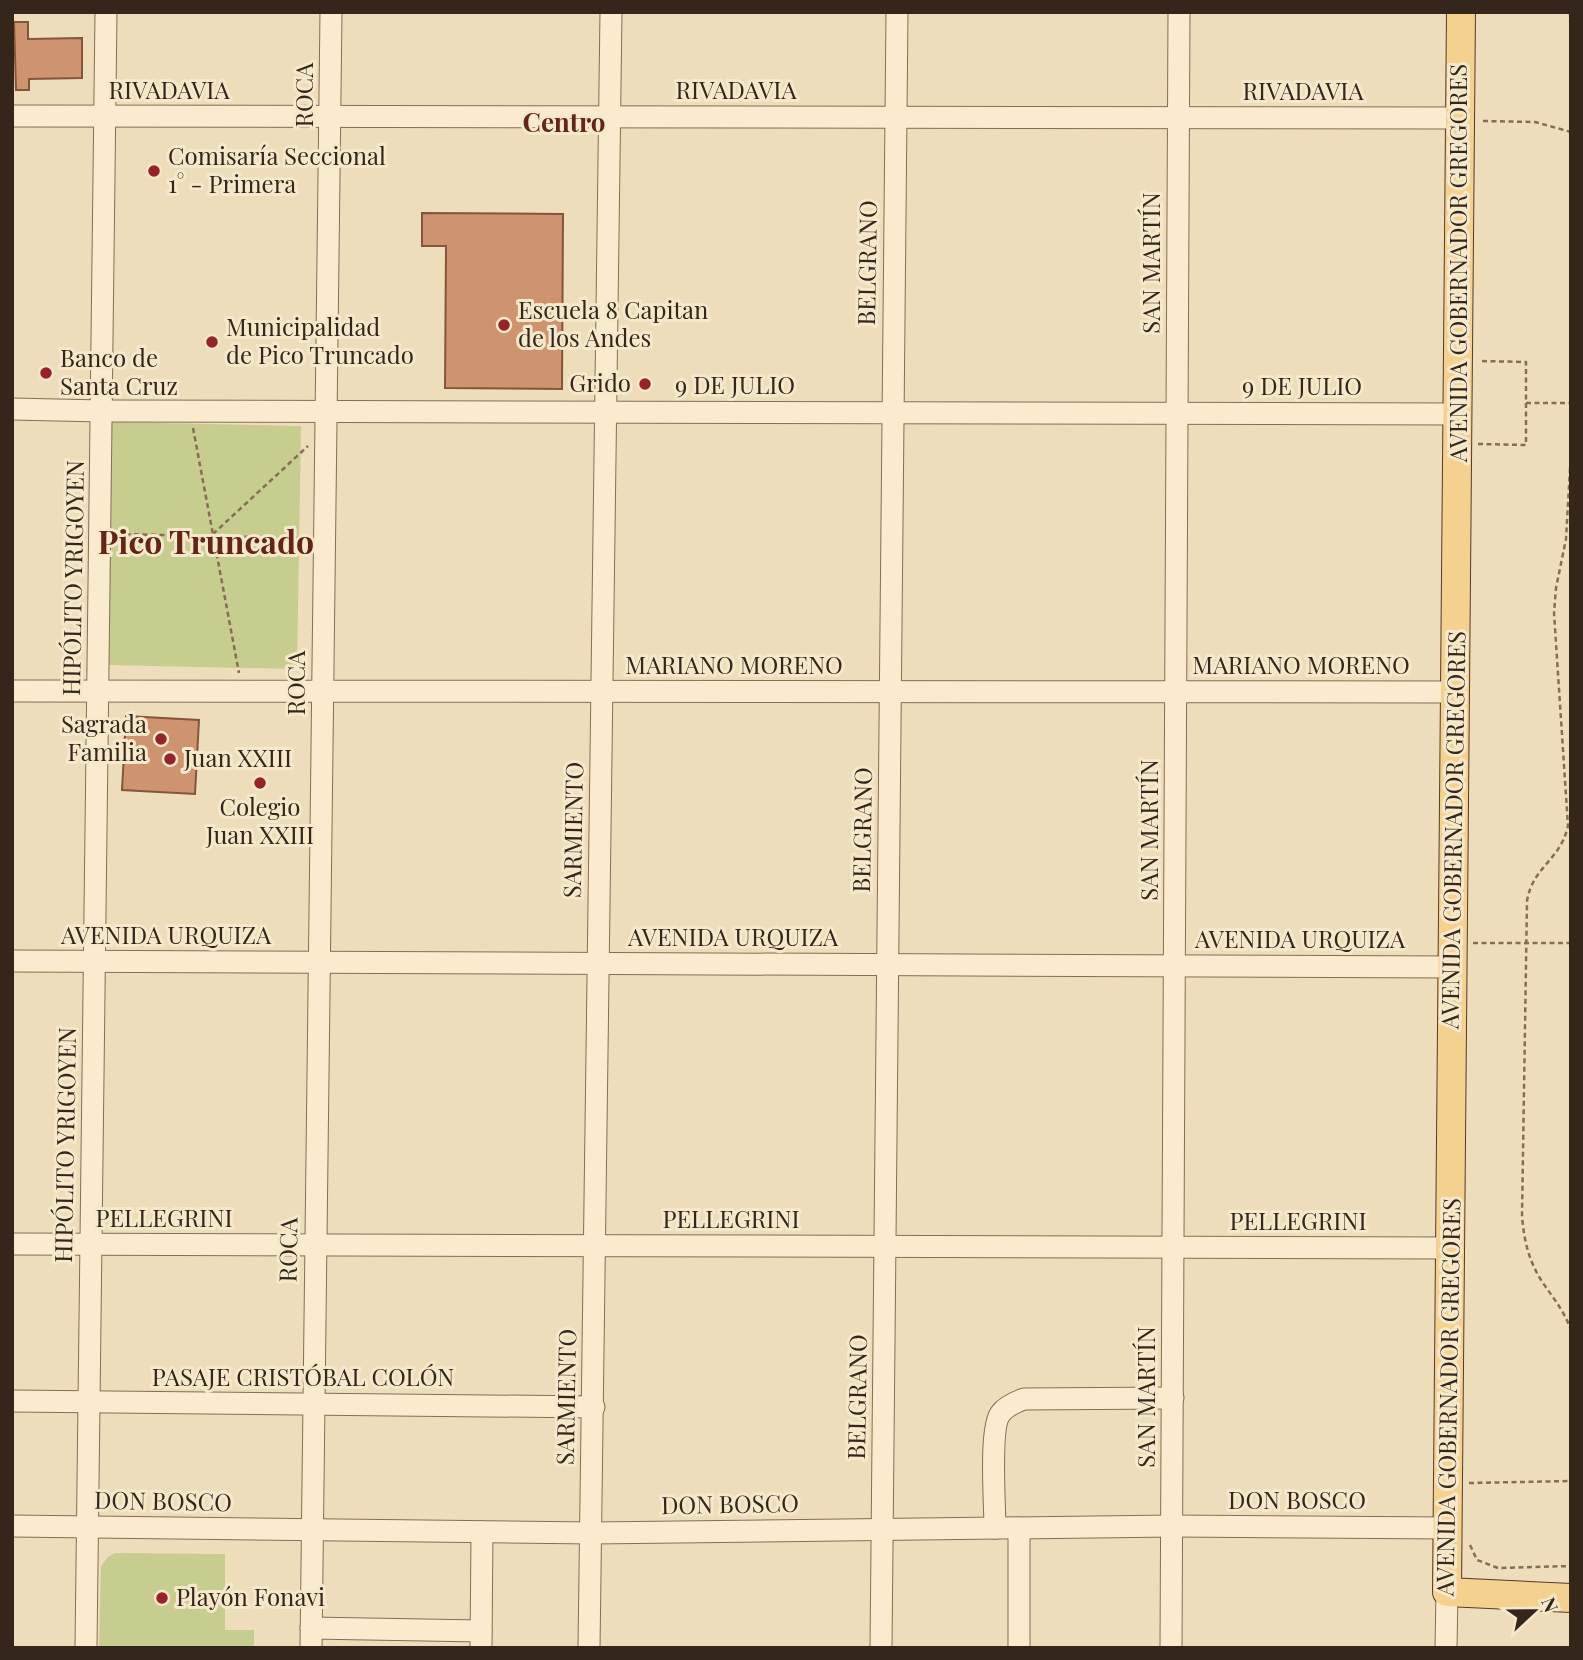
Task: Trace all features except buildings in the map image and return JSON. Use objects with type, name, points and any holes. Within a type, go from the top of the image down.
[{"type":"main road","name":"AVENIDA GOBERNADOR GREGORES","points":[[1447,1592],[1459,1535],[1450,1248],[1458,414],[1466,119],[1461,12]]},
{"type":"main road","points":[[1447,1592],[1571,1598]]},
{"type":"street","name":"HIPÓLITO YRIGOYEN","points":[[86,1648],[106,12]]},
{"type":"street","name":"ROCA","points":[[311,1638],[331,12]]},
{"type":"street","name":"SARMIENTO","points":[[589,1648],[611,12]]},
{"type":"street","name":"BELGRANO","points":[[881,1648],[897,12]]},
{"type":"street","name":"SAN MARTÍN","points":[[1171,1648],[1179,12]]},
{"type":"street","name":"RIVADAVIA","points":[[12,116],[1466,119]]},
{"type":"street","name":"9 DE JULIO","points":[[12,408],[190,411],[326,420],[606,412],[1458,414]]},
{"type":"street","name":"MARIANO MORENO","points":[[12,691],[1455,692]]},
{"type":"street","name":"AVENIDA URQUIZA","points":[[12,961],[1175,966],[1453,955]]},
{"type":"street","name":"PELLEGRINI","points":[[12,1244],[1450,1248]]},
{"type":"street","points":[[995,1528],[994,1435],[999,1414],[1012,1404],[1024,1399],[1173,1398]]},
{"type":"street","name":"PASAJE CRISTÓBAL COLÓN","points":[[12,1401],[594,1406]]},
{"type":"street","name":"DON BOSCO","points":[[12,1526],[592,1534],[1173,1526],[1459,1535]]},
{"type":"street","points":[[1019,1528],[1019,1648]]},
{"type":"street","points":[[311,1638],[481,1639],[482,1532]]},
{"type":"street","name":"AVENIDA GOBERNADOR GREGORES","points":[[1447,1592],[1447,1648]]},
{"type":"path","points":[[1570,12],[1571,74]]},
{"type":"path","points":[[1466,119],[1535,122],[1571,132]]},
{"type":"path","points":[[1472,444],[1526,445],[1526,362],[1476,361]]},
{"type":"path","points":[[1526,403],[1571,403]]},
{"type":"path","points":[[190,411],[243,692]]},
{"type":"path","points":[[214,534],[326,420]]},
{"type":"path","points":[[1571,451],[1566,539],[1554,613],[1568,826],[1561,848],[1537,874],[1530,886],[1525,944],[1522,1216],[1524,1240],[1542,1281],[1560,1305],[1571,1330]]},
{"type":"path","points":[[99,534],[324,538]]},
{"type":"path","points":[[1453,955],[1525,944],[1571,943]]},
{"type":"path","points":[[1468,1483],[1571,1481]]},
{"type":"path","points":[[1459,1535],[1477,1560],[1498,1568],[1571,1566]]},
{"type":"green space","points":[[112,422],[301,426],[297,669],[108,665]]},
{"type":"green space","name":"Playón Fonavi","points":[[115,1553],[225,1554],[225,1630],[254,1630],[254,1648],[99,1648],[101,1566]]},
{"type":"place","name":"Comisaría Seccional 1° - Primera","points":[[154,171]]},
{"type":"place","name":"Escuela 8 Capitan de los Andes","points":[[504,325]]},
{"type":"place","name":"Municipalidad de Pico Truncado","points":[[212,342]]},
{"type":"place","name":"Banco de Santa Cruz","points":[[46,373]]},
{"type":"place","name":"Grido","points":[[645,384]]},
{"type":"place","name":"Sagrada Familia","points":[[161,739]]},
{"type":"place","name":"Juan XXIII","points":[[170,759]]},
{"type":"place","name":"Colegio Juan XXIII","points":[[260,783]]},
{"type":"place","name":"Playón Fonavi","points":[[162,1598]]},
{"type":"district","name":"Centro","points":[[564,123]]},
{"type":"district","name":"Pico Truncado","points":[[206,543]]}]
